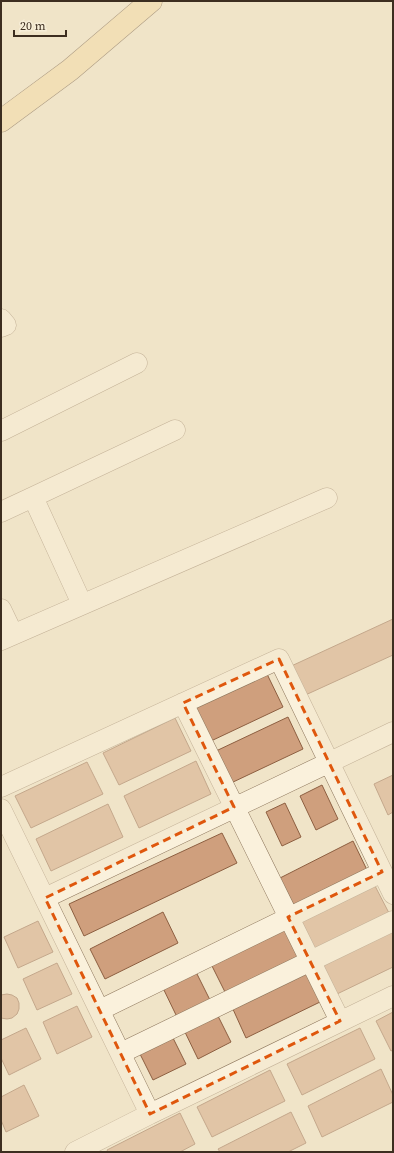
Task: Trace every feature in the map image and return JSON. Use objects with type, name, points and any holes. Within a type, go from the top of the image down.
[{"type":"main road","points":[[1,122],[70,70],[150,1]]},
{"type":"street","points":[[1,319],[6,325],[1,327]]},
{"type":"street","points":[[1,431],[137,363]]},
{"type":"street","points":[[1,512],[175,430]]},
{"type":"street","points":[[34,497],[82,604]]},
{"type":"street","points":[[1,609],[7,637],[328,498]]},
{"type":"street","points":[[1,787],[279,659],[393,894]]},
{"type":"street","points":[[183,703],[340,1021]]},
{"type":"street","points":[[45,898],[393,732]]},
{"type":"street","points":[[1,809],[150,1114]]},
{"type":"street","points":[[100,1010],[382,872]]},
{"type":"street","points":[[121,1053],[393,921]]},
{"type":"street","points":[[75,1152],[393,996]]},
{"type":"highlighted area","points":[[279,659],[382,872],[288,917],[340,1021],[150,1114],[45,898],[234,807],[183,703]]},
{"type":"building","points":[[393,619],[393,655],[301,697],[287,668]]},
{"type":"building","points":[[267,674],[283,707],[211,741],[195,708]]},
{"type":"building","points":[[288,717],[303,749],[231,783],[216,751]]},
{"type":"building","points":[[175,718],[191,751],[119,785],[103,753]]},
{"type":"building","points":[[196,761],[211,794],[139,828],[124,796]]},
{"type":"building","points":[[87,762],[103,794],[31,828],[15,796]]},
{"type":"building","points":[[393,775],[393,812],[388,815],[374,784]]},
{"type":"building","points":[[322,785],[338,819],[316,830],[300,796]]},
{"type":"building","points":[[285,803],[301,837],[282,846],[266,812]]},
{"type":"building","points":[[108,804],[123,837],[51,871],[36,839]]},
{"type":"building","points":[[222,833],[237,863],[84,936],[69,904]]},
{"type":"building","points":[[353,841],[368,872],[295,908],[280,878]]},
{"type":"building","points":[[374,884],[390,915],[316,951],[301,920]]},
{"type":"building","points":[[163,912],[178,943],[105,979],[90,949]]},
{"type":"building","points":[[38,921],[53,952],[18,968],[4,937]]},
{"type":"building","points":[[284,927],[299,958],[226,994],[211,964]]},
{"type":"building","points":[[393,929],[393,967],[337,994],[322,964]]},
{"type":"building","points":[[57,963],[72,994],[37,1010],[23,979]]},
{"type":"building","points":[[195,970],[210,1000],[177,1017],[162,986]]},
{"type":"building","points":[[305,971],[320,1002],[246,1038],[232,1007]]},
{"type":"building","points":[[7,994],[17,998],[19,1009],[17,1014],[12,1018],[7,1019],[1,1018],[1,995]]},
{"type":"building","points":[[77,1006],[92,1037],[57,1054],[43,1022]]},
{"type":"building","points":[[216,1012],[231,1042],[198,1059],[183,1028]]},
{"type":"building","points":[[393,1012],[393,1050],[391,1051],[376,1021]]},
{"type":"building","points":[[26,1028],[41,1059],[9,1075],[1,1058],[1,1040]]},
{"type":"building","points":[[360,1028],[375,1059],[302,1095],[287,1064]]},
{"type":"building","points":[[171,1034],[186,1064],[153,1080],[138,1050]]},
{"type":"building","points":[[381,1069],[393,1095],[393,1102],[322,1137],[308,1106]]},
{"type":"building","points":[[270,1070],[285,1101],[212,1137],[197,1107]]},
{"type":"building","points":[[24,1085],[39,1116],[6,1132],[1,1120],[1,1097]]},
{"type":"building","points":[[291,1112],[306,1143],[288,1152],[220,1152],[218,1149]]},
{"type":"building","points":[[180,1113],[195,1144],[180,1152],[108,1152],[107,1150]]}]
